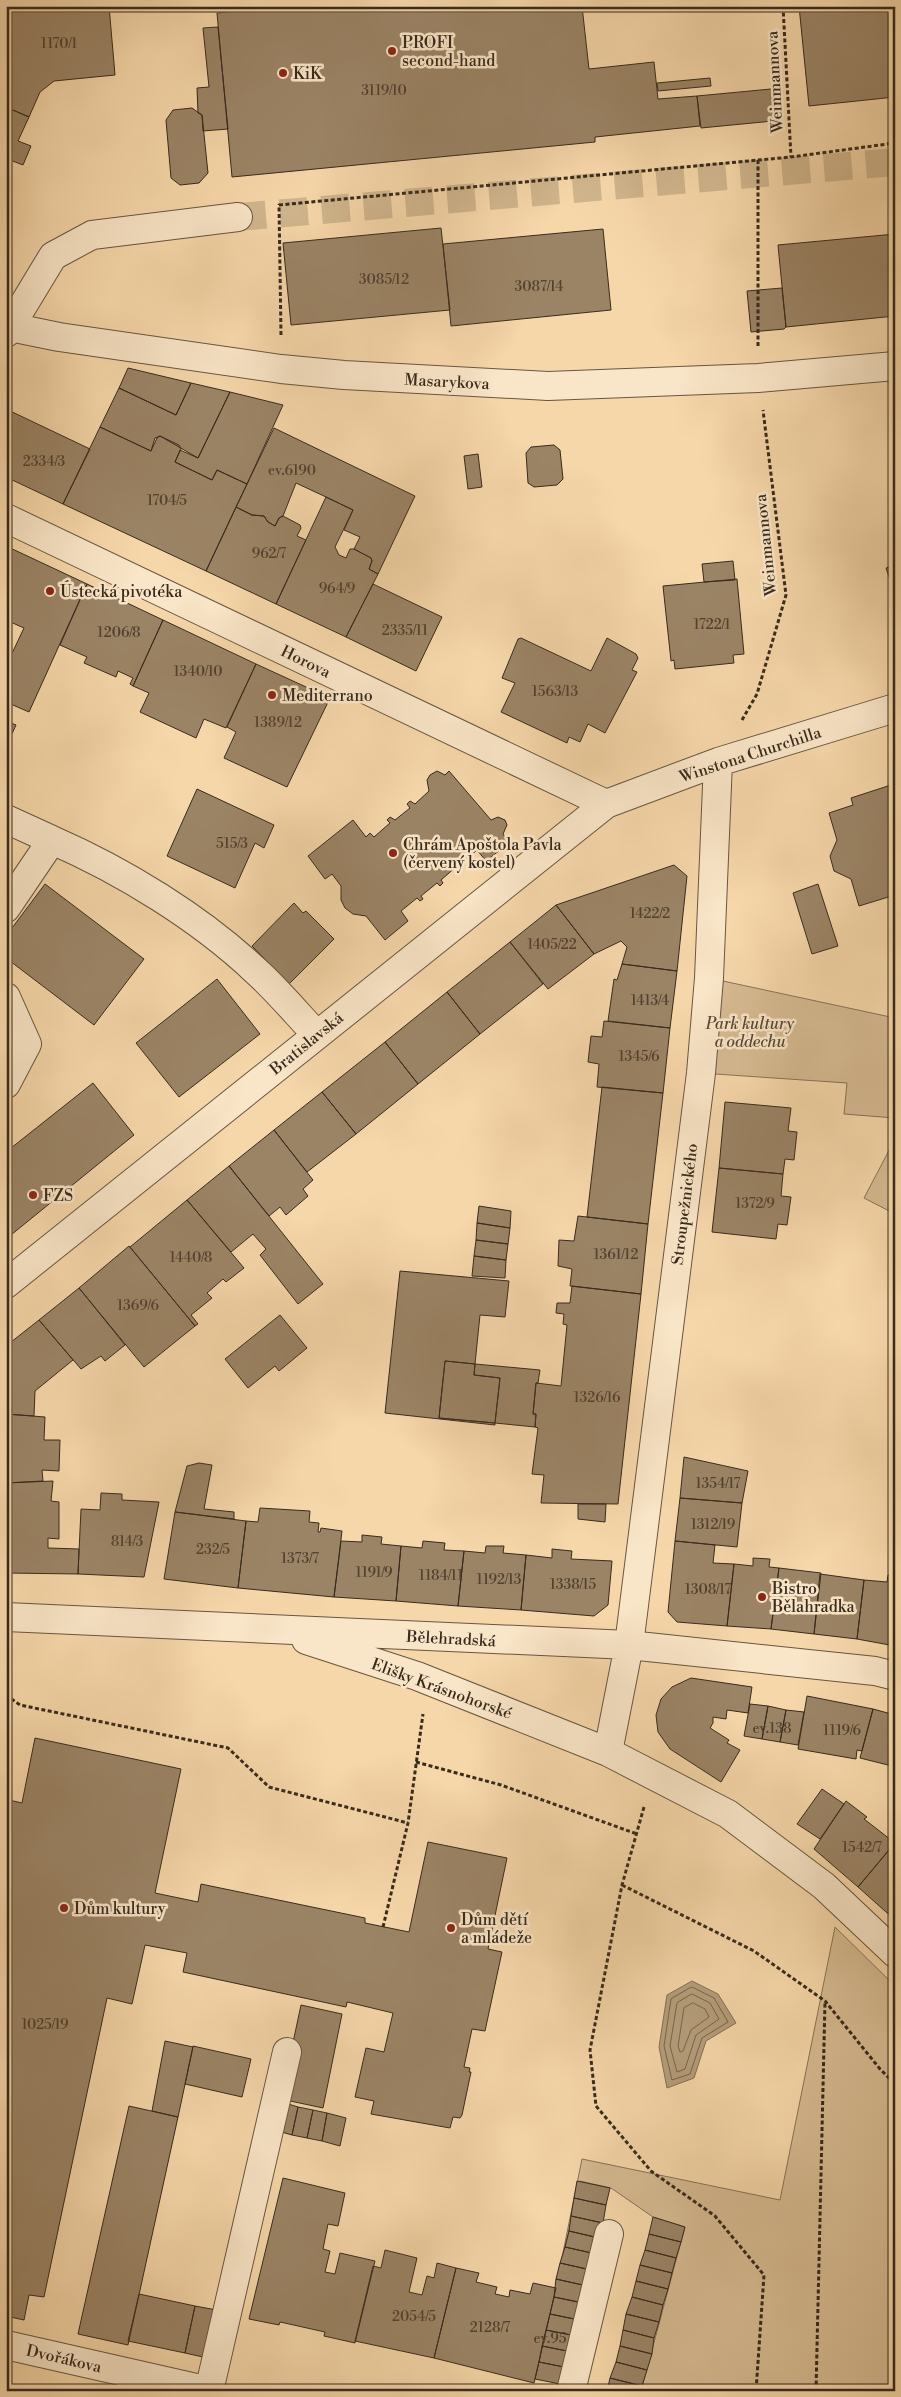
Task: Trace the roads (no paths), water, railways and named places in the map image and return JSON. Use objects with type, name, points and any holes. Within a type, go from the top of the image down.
[{"type":"street","points":[[8,330],[53,256],[92,235],[238,217]]},
{"type":"street","name":"Masarykova","points":[[8,330],[281,369],[344,375],[548,386],[758,378],[895,366]]},
{"type":"street","name":"Horova","points":[[6,518],[606,804]]},
{"type":"street","name":"Winstona Churchilla","points":[[606,804],[718,762],[895,708]]},
{"type":"street","name":"Stroupežnického","points":[[629,1644],[701,1073],[709,978],[718,762]]},
{"type":"street","name":"Bratislavská","points":[[6,1284],[606,804]]},
{"type":"street","points":[[6,819],[86,854],[124,876],[201,926],[256,971],[317,1035]]},
{"type":"street","points":[[6,908],[52,840]]},
{"type":"street","points":[[6,997],[27,1044],[6,1084]]},
{"type":"street","name":"Bělehradská","points":[[6,1617],[629,1644],[875,1671],[895,1676]]},
{"type":"street","name":"Elišky Krásnohorské","points":[[274,1629],[428,1681],[608,1752],[728,1814],[824,1886],[895,1953]]},
{"type":"street","points":[[608,1752],[629,1644]]},
{"type":"street","points":[[209,2391],[287,2052]]},
{"type":"street","points":[[571,2391],[609,2234]]},
{"type":"street","name":"Dvořákova","points":[[6,2345],[209,2391]]},
{"type":"water","points":[[692,1981],[718,1994],[736,2023],[706,2041],[694,2078],[667,2088],[659,2047],[667,1995]]},
{"type":"tunnel","points":[[238,217],[895,162]]},
{"type":"place","name":"PROFI second-hand","points":[[392,51]]},
{"type":"place","name":"KiK","points":[[283,73]]},
{"type":"place","name":"Ústecká pivotéka","points":[[50,591]]},
{"type":"place","name":"Mediterrano","points":[[272,695]]},
{"type":"place","name":"Chrám Apoštola Pavla (červený kostel)","points":[[393,853]]},
{"type":"place","name":"FZS","points":[[33,1195]]},
{"type":"place","name":"Bistro Bělahradka","points":[[762,1597]]},
{"type":"place","name":"Dům kultury","points":[[64,1908]]},
{"type":"place","name":"Dům dětí a mládeže","points":[[451,1928]]},
{"type":"park label","name":"Park kultury a oddechu","points":[[750,1032]]}]
